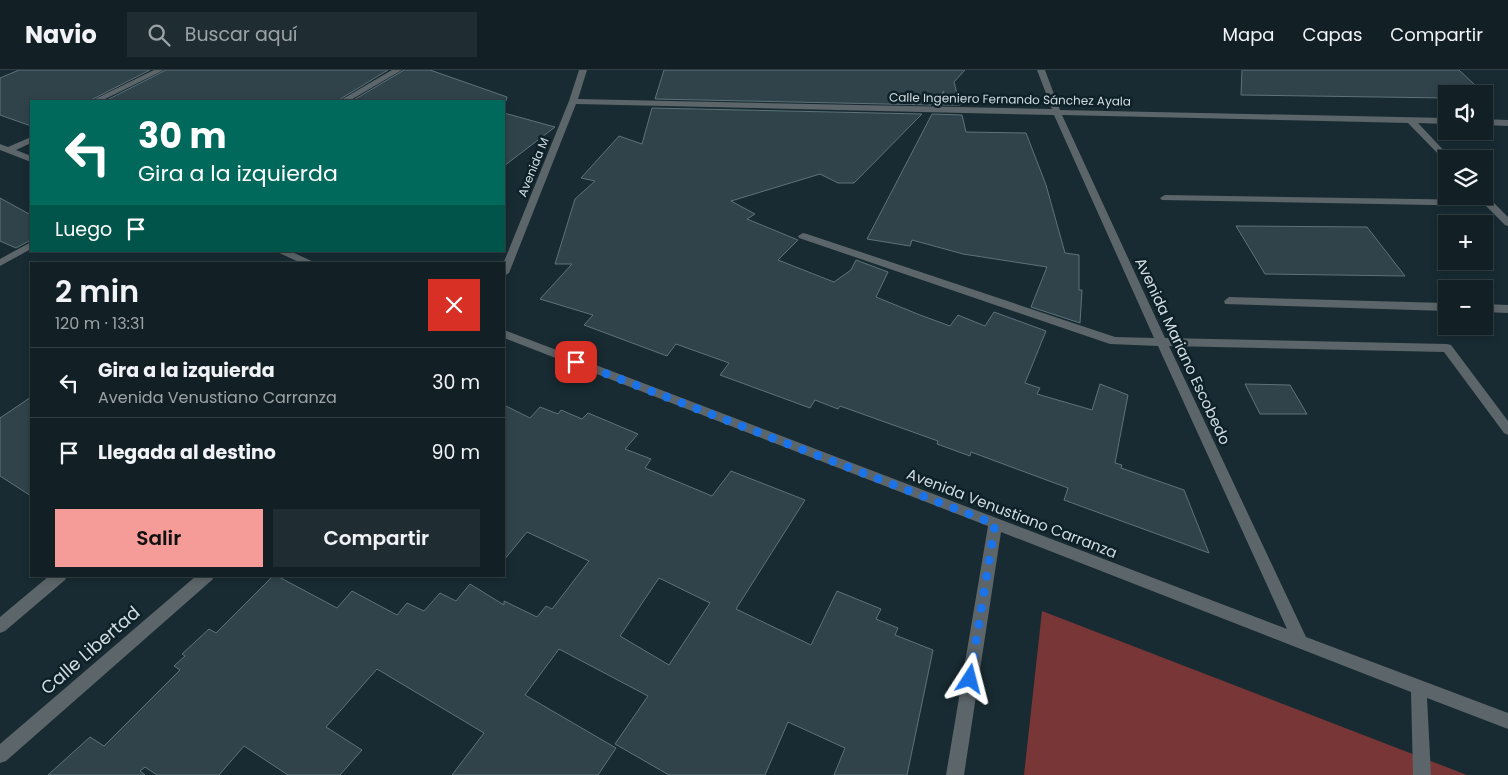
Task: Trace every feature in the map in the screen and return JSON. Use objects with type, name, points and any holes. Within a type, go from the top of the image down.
[{"type":"street","points":[[97,100],[160,70]]},
{"type":"street","points":[[345,100],[398,70]]},
{"type":"street","name":"Avenida M","points":[[505,271],[573,101],[583,70]]},
{"type":"street","name":"Avenida Mariano Escobedo","points":[[1041,70],[1057,112],[1301,643]]},
{"type":"street","name":"Calle Ingeniero Fernando Sánchez Ayala","points":[[573,101],[1438,121]]},
{"type":"street","points":[[1411,121],[1438,150]]},
{"type":"street","points":[[1493,122],[1508,122]]},
{"type":"street","points":[[4,149],[30,140]]},
{"type":"street","points":[[4,149],[30,159]]},
{"type":"street","points":[[1165,198],[1438,200]]},
{"type":"street","points":[[1491,205],[1508,223]]},
{"type":"street","points":[[803,236],[1114,341],[1447,348],[1508,430]]},
{"type":"street","points":[[0,263],[30,246]]},
{"type":"street","points":[[283,252],[309,262]]},
{"type":"street","points":[[1230,302],[1438,307]]},
{"type":"street","points":[[1493,308],[1508,309]]},
{"type":"street","name":"Avenida Venustiano Carranza","points":[[505,334],[720,416],[1301,643],[1508,721]]},
{"type":"street","points":[[955,775],[995,524]]},
{"type":"street","points":[[0,626],[59,577]]},
{"type":"street","name":"Calle Libertad","points":[[0,754],[206,577]]},
{"type":"street","points":[[1419,687],[1422,775]]},
{"type":"shaded area","points":[[1042,611],[1467,775],[1024,775]]},
{"type":"building","points":[[19,70],[150,70],[91,100],[30,100],[30,126],[0,115],[0,78]]},
{"type":"building","points":[[166,70],[388,70],[339,100],[107,100]]},
{"type":"building","points":[[404,70],[430,70],[507,97],[506,101],[354,100]]},
{"type":"building","points":[[664,70],[965,70],[954,82],[960,105],[937,105],[944,91],[931,105],[655,99]]},
{"type":"building","points":[[1242,70],[1459,70],[1475,85],[1438,85],[1438,98],[1241,95]]},
{"type":"building","points":[[652,108],[922,114],[854,183],[838,183],[820,174],[731,201],[755,214],[747,219],[798,240],[778,260],[834,282],[851,270],[856,260],[888,272],[876,297],[920,315],[950,326],[958,315],[985,326],[994,312],[1046,331],[1025,383],[1040,388],[1037,394],[1092,410],[1100,384],[1128,395],[1115,463],[1122,465],[1121,468],[1184,490],[1209,553],[1064,500],[1068,488],[971,452],[970,456],[937,444],[938,441],[840,406],[838,409],[815,400],[810,408],[720,375],[729,363],[676,344],[667,356],[584,325],[593,315],[540,299],[572,264],[555,264],[575,199],[595,181],[581,178],[619,136],[642,144]]},
{"type":"building","points":[[505,113],[555,127],[505,165]]},
{"type":"building","points":[[932,114],[962,115],[966,132],[1026,133],[1046,185],[1065,253],[1079,255],[1079,290],[1082,290],[1080,323],[1031,307],[1047,267],[963,254],[912,240],[910,246],[867,239]]},
{"type":"building","points":[[0,198],[30,214],[30,241],[16,248],[0,241]]},
{"type":"building","points":[[1236,226],[1367,227],[1405,276],[1265,274]]},
{"type":"building","points":[[1245,384],[1290,385],[1307,414],[1260,414]]},
{"type":"building","points":[[30,398],[30,495],[0,476],[0,418]]},
{"type":"building","points":[[505,406],[530,418],[540,407],[558,414],[561,410],[582,419],[588,413],[638,434],[625,449],[651,459],[645,468],[712,496],[731,471],[805,500],[736,609],[811,645],[837,591],[881,609],[876,619],[898,628],[895,635],[933,650],[907,775],[834,775],[845,748],[788,722],[765,775],[669,775],[615,744],[648,696],[559,649],[525,695],[616,748],[598,775],[452,775],[484,733],[377,669],[326,727],[362,750],[340,775],[288,775],[244,746],[219,775],[157,775],[145,767],[140,771],[145,775],[48,775],[90,737],[104,746],[180,670],[174,666],[185,656],[182,654],[209,629],[216,633],[272,577],[279,577],[337,608],[352,591],[397,615],[407,603],[424,611],[440,593],[456,601],[470,584],[504,605],[504,601],[537,617],[546,606],[552,609],[589,561],[527,532],[505,559]],"holes":[[[659,578],[710,603],[669,665],[620,636]]]},
{"type":"route","points":[[576,362],[720,416],[995,524],[970,679]]}]
